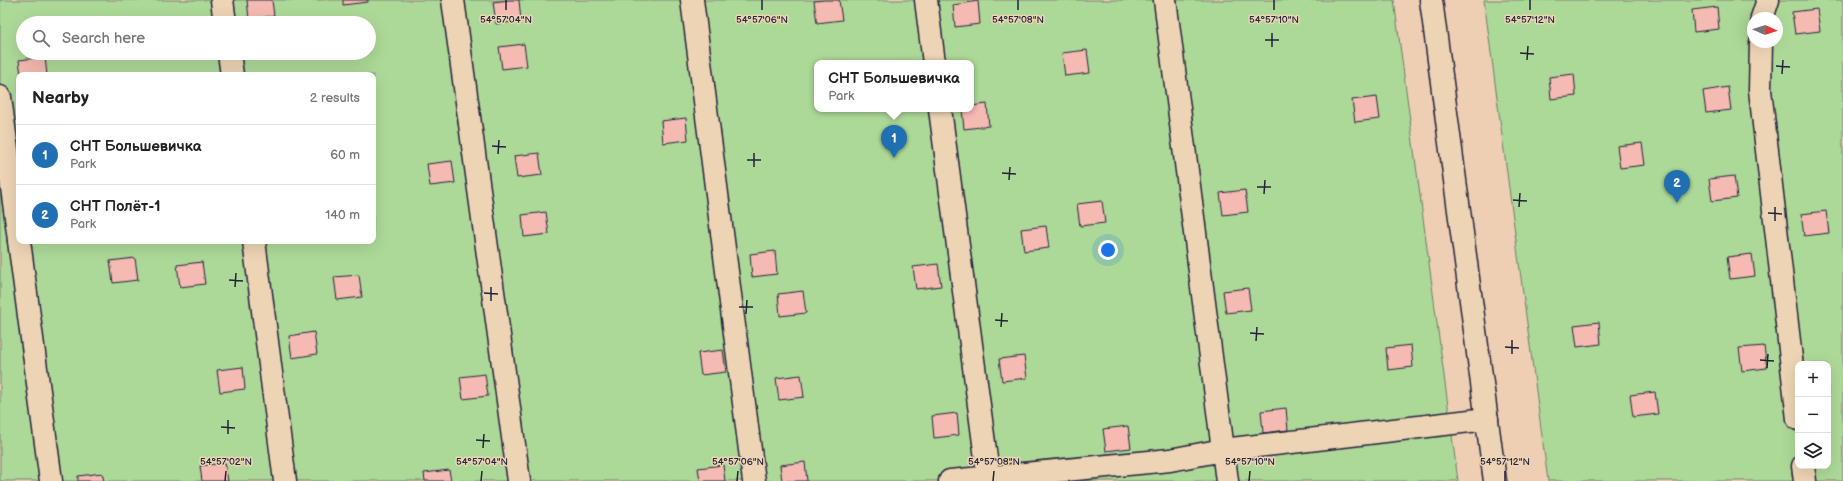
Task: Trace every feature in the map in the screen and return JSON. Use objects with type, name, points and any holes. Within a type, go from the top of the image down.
[{"type":"street","points":[[222,0],[224,16]]},
{"type":"street","points":[[453,0],[520,481]]},
{"type":"street","points":[[692,0],[754,481]]},
{"type":"street","points":[[926,0],[934,60]]},
{"type":"street","points":[[1164,0],[1227,481]]},
{"type":"street","points":[[1431,0],[1495,481]]},
{"type":"street","points":[[1764,12],[1768,0]]},
{"type":"street","points":[[1761,48],[1760,90],[1795,397]]},
{"type":"street","points":[[230,60],[232,72]]},
{"type":"street","points":[[0,97],[16,217]]},
{"type":"street","points":[[940,112],[989,479]]},
{"type":"street","points":[[20,244],[51,481]]},
{"type":"street","points":[[254,244],[285,481]]},
{"type":"street","points":[[950,481],[989,479],[1170,460],[1223,450],[1487,419]]},
{"type":"street","points":[[1803,469],[1805,481]]},
{"type":"green space","points":[[0,0],[1394,0],[1458,481],[0,481]]},
{"type":"green space","points":[[1484,0],[1843,0],[1843,481],[1548,481]]},
{"type":"building","points":[[247,0],[272,0],[274,16],[249,16]]},
{"type":"building","points":[[343,0],[368,0],[368,2],[343,5]]},
{"type":"building","points":[[519,0],[521,21],[496,24],[493,2]]},
{"type":"building","points":[[839,0],[842,20],[817,23],[814,1]]},
{"type":"building","points":[[978,1],[980,24],[955,27],[953,5]]},
{"type":"building","points":[[1717,7],[1719,29],[1694,32],[1692,10]]},
{"type":"building","points":[[1817,9],[1820,31],[1795,34],[1792,12]]},
{"type":"building","points":[[524,44],[527,66],[502,69],[499,47]]},
{"type":"building","points":[[1087,50],[1090,73],[1065,76],[1062,53]]},
{"type":"building","points":[[19,60],[45,60],[47,72],[21,72]]},
{"type":"building","points":[[1574,74],[1576,96],[1551,99],[1549,77]]},
{"type":"building","points":[[1728,87],[1731,110],[1706,113],[1703,91]]},
{"type":"building","points":[[1377,97],[1380,119],[1355,122],[1352,100]]},
{"type":"building","points":[[987,104],[989,126],[964,129],[962,112],[974,112],[974,106]]},
{"type":"building","points":[[686,118],[688,140],[663,143],[661,121]]},
{"type":"building","points":[[1642,143],[1645,165],[1620,168],[1617,146]]},
{"type":"building","points":[[539,153],[542,175],[517,178],[514,156]]},
{"type":"building","points":[[452,161],[455,183],[430,186],[427,164]]},
{"type":"building","points":[[1734,176],[1737,198],[1712,201],[1709,179]]},
{"type":"building","points":[[1245,190],[1248,212],[1223,215],[1220,193]]},
{"type":"building","points":[[1102,201],[1105,223],[1080,226],[1077,204]]},
{"type":"building","points":[[1826,211],[1829,233],[1804,236],[1801,214]]},
{"type":"building","points":[[546,212],[549,234],[524,237],[522,215]]},
{"type":"building","points":[[1046,226],[1049,248],[1024,251],[1021,229]]},
{"type":"building","points":[[775,251],[777,274],[752,277],[750,254]]},
{"type":"building","points":[[1752,254],[1755,276],[1730,279],[1727,257]]},
{"type":"building","points":[[135,258],[138,280],[113,283],[110,261]]},
{"type":"building","points":[[202,262],[205,284],[180,287],[177,265]]},
{"type":"building","points":[[938,264],[941,286],[916,289],[913,267]]},
{"type":"building","points":[[359,275],[362,297],[337,300],[334,277]]},
{"type":"building","points":[[1248,288],[1251,310],[1226,313],[1223,291]]},
{"type":"building","points":[[803,291],[806,313],[780,316],[778,294]]},
{"type":"building","points":[[1599,322],[1601,344],[1577,347],[1574,325]]},
{"type":"building","points":[[314,332],[317,354],[292,358],[289,336]]},
{"type":"building","points":[[1411,345],[1413,367],[1388,370],[1386,348]]},
{"type":"building","points":[[1764,346],[1767,368],[1742,371],[1739,348]]},
{"type":"building","points":[[723,350],[726,372],[701,375],[698,353]]},
{"type":"building","points":[[1024,356],[1027,378],[1002,381],[999,359]]},
{"type":"building","points":[[243,367],[245,389],[220,392],[217,370]]},
{"type":"building","points":[[485,374],[488,396],[463,399],[460,377]]},
{"type":"building","points":[[801,375],[804,397],[779,400],[776,378]]},
{"type":"building","points":[[1655,392],[1658,414],[1633,417],[1630,395]]},
{"type":"building","points":[[1286,408],[1288,430],[1263,433],[1261,411]]},
{"type":"building","points":[[957,413],[959,435],[934,438],[932,416]]},
{"type":"building","points":[[1128,426],[1131,448],[1106,451],[1103,429]]},
{"type":"building","points":[[805,462],[807,481],[782,481],[780,465]]},
{"type":"building","points":[[225,463],[228,481],[202,481],[200,466]]},
{"type":"building","points":[[723,465],[725,481],[700,481],[698,468]]},
{"type":"building","points":[[449,470],[451,481],[425,481],[424,473]]},
{"type":"building","points":[[102,473],[104,481],[78,481],[78,476]]},
{"type":"place","name":"СНТ Большевичка","points":[[894,158]]},
{"type":"place","name":"СНТ Полёт-1","points":[[1677,203]]}]
